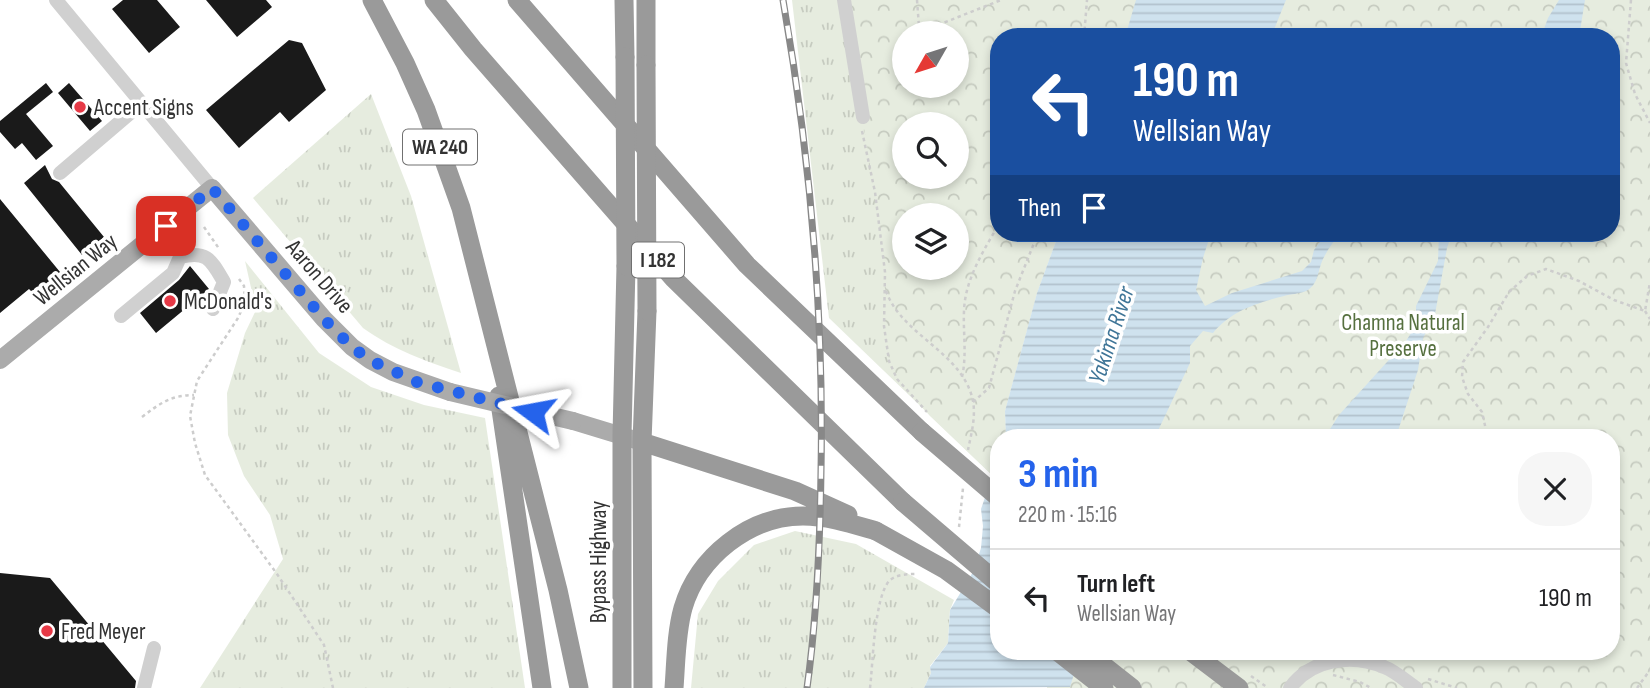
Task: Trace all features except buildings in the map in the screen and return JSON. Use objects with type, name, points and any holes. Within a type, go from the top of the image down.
[{"type":"highway","name":"WA 240","points":[[372,0],[405,63],[430,121],[461,208],[561,601],[579,688]]},
{"type":"highway","name":"I 182","points":[[434,0],[473,49],[674,279],[903,502],[990,576]]},
{"type":"highway","name":"I 182","points":[[517,0],[747,265],[926,424],[990,489]]},
{"type":"highway","name":"Bypass Highway","points":[[622,688],[622,435],[626,311],[624,0]]},
{"type":"highway","name":"Bypass Highway","points":[[643,688],[642,442],[647,311],[646,0]]},
{"type":"highway","points":[[486,302],[542,688]]},
{"type":"highway","points":[[642,442],[804,494],[946,570],[990,602]]},
{"type":"highway","points":[[674,688],[683,609],[691,586],[703,568],[731,540],[763,523],[802,516],[832,518],[876,531]]},
{"type":"highway","points":[[1068,660],[1104,688]]},
{"type":"highway","points":[[1096,660],[1132,688]]},
{"type":"highway","points":[[1202,660],[1239,688]]},
{"type":"main road","name":"Wellsian Way","points":[[0,360],[212,188]]},
{"type":"main road","name":"Aaron Drive","points":[[212,188],[324,319],[352,347],[370,360],[393,372],[450,392],[573,421],[642,442]]},
{"type":"street","name":"Aaron Drive","points":[[56,0],[212,188]]},
{"type":"street","points":[[844,0],[863,117]]},
{"type":"street","points":[[60,173],[142,103]]},
{"type":"street","points":[[121,316],[173,273],[180,257],[195,253],[211,260],[224,282],[213,309]]},
{"type":"street","points":[[144,688],[154,648]]},
{"type":"street","points":[[1290,688],[1314,667],[1338,660]]},
{"type":"street","points":[[1354,660],[1384,667],[1416,688]]},
{"type":"path","points":[[917,0],[919,21]]},
{"type":"path","points":[[946,21],[1001,0]]},
{"type":"path","points":[[1085,28],[1087,0]]},
{"type":"path","points":[[1631,0],[1626,64],[1635,94],[1650,123]]},
{"type":"path","points":[[863,117],[861,134],[876,192],[886,291],[884,326],[889,361],[897,379],[926,424]]},
{"type":"path","points":[[962,377],[965,363],[964,309],[968,289],[976,266],[990,240]]},
{"type":"path","points":[[973,402],[989,388],[1015,291],[1034,242]]},
{"type":"path","points":[[1486,429],[1482,412],[1468,394],[1462,377],[1462,362],[1509,292],[1527,276],[1546,269],[1645,311]]},
{"type":"path","points":[[1650,282],[1645,311],[1650,320]]},
{"type":"path","points":[[886,291],[904,321],[943,355],[970,391],[973,402],[968,451]]},
{"type":"path","points":[[142,417],[162,401],[194,395],[190,416],[205,475],[277,573],[324,645],[333,688]]},
{"type":"path","points":[[958,530],[965,477]]},
{"type":"path","points":[[870,688],[876,628],[883,592],[890,580],[916,573]]},
{"type":"path","points":[[1314,667],[1371,688]]},
{"type":"path","points":[[1637,688],[1650,670]]},
{"type":"green space","points":[[792,0],[1137,0],[1128,28],[990,28],[990,242],[1056,242],[1037,293],[1005,411],[1006,429],[990,429],[990,473],[829,318]]},
{"type":"green space","points":[[844,0],[1136,0],[1128,28],[990,28],[990,242],[1056,242],[1037,293],[1005,411],[1006,429],[990,429],[990,473],[930,416],[897,379],[889,361],[884,326],[886,291],[879,223]]},
{"type":"green space","name":"Chamna Natural Preserve","points":[[1266,0],[1650,0],[1650,688],[1047,688],[1057,660],[1620,660],[1620,429],[1129,429],[1181,242],[1620,242],[1620,28],[1255,28]]},
{"type":"green space","points":[[371,94],[411,196],[461,373],[386,343],[363,328],[253,198]]},
{"type":"green space","points":[[245,261],[319,353],[371,387],[424,405],[485,418],[525,688],[200,688],[283,559],[270,515],[244,476],[228,435],[227,393],[245,333],[256,310]]},
{"type":"green space","points":[[795,531],[856,544],[954,600],[950,610],[948,643],[930,666],[931,673],[924,688],[691,688],[698,614],[718,581],[754,545]]},
{"type":"water","points":[[1136,0],[1286,0],[1275,28],[1128,28]]},
{"type":"water","points":[[1559,0],[1585,0],[1580,28],[1544,28]]},
{"type":"water","name":"Yakima River","points":[[1056,242],[1208,242],[1196,290],[1205,306],[1232,293],[1302,271],[1311,262],[1314,250],[1320,242],[1334,242],[1310,288],[1245,309],[1220,325],[1213,333],[1203,331],[1190,346],[1190,363],[1159,429],[1006,429],[1005,411],[1037,293]]},
{"type":"water","points":[[1439,242],[1449,242],[1435,314],[1423,338],[1418,370],[1399,429],[1330,429],[1339,415],[1406,341],[1416,325],[1416,306],[1438,261]]},
{"type":"water","points":[[990,483],[990,660],[1078,660],[1070,687],[924,688],[931,673],[930,667],[948,643],[950,610],[973,572],[981,548],[981,509]]},
{"type":"railway","points":[[783,0],[808,175],[820,353],[819,553],[807,688]]},
{"type":"place","name":"Accent Signs","points":[[80,107]]},
{"type":"place","name":"McDonald's","points":[[170,301]]},
{"type":"place","name":"Fred Meyer","points":[[47,631]]},
{"type":"route","points":[[166,226],[212,188],[324,319],[352,347],[370,360],[417,382],[533,412]]}]
